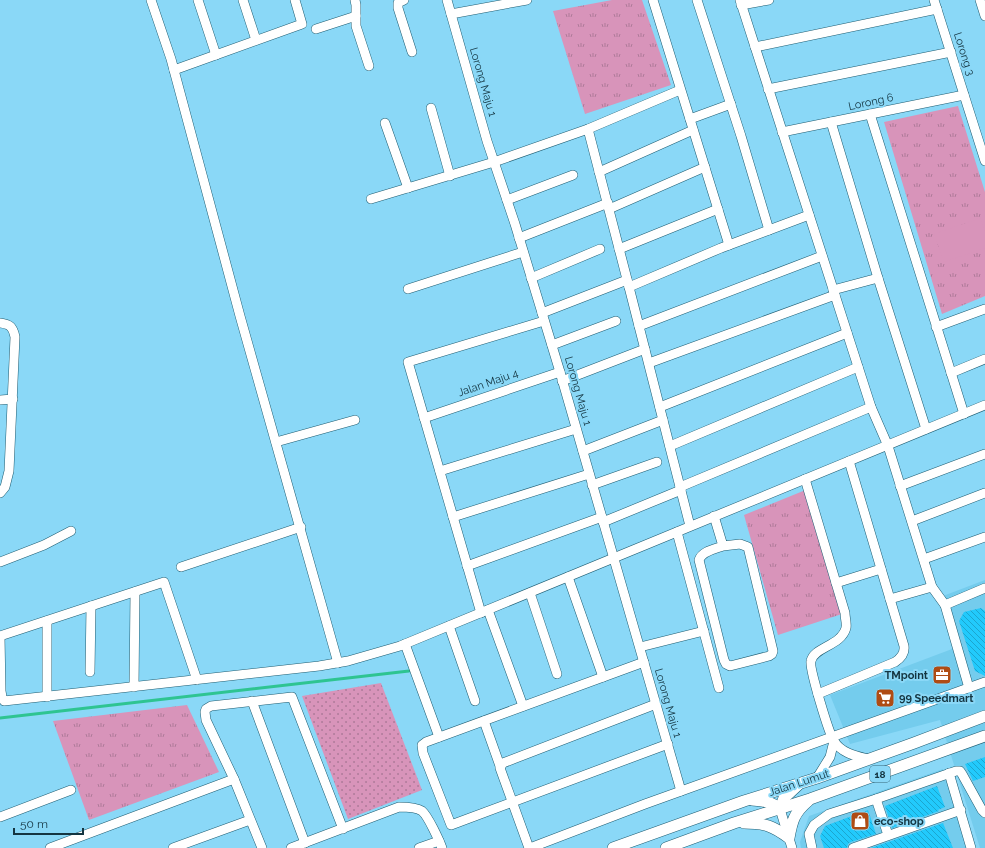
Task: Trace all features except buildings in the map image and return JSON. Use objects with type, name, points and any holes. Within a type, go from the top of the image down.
[{"type":"main road","name":"Jalan Lumut","points":[[613,848],[744,801],[803,781],[817,778],[985,716]]},
{"type":"main road","points":[[970,721],[971,725],[976,729],[985,731]]},
{"type":"main road","name":"Jalan Lumut","points":[[666,848],[734,823],[810,799],[985,736]]},
{"type":"main road","points":[[914,743],[926,739],[937,739],[947,745],[949,749]]},
{"type":"main road","points":[[744,801],[765,801],[780,809],[782,802],[789,792],[803,781]]},
{"type":"main road","points":[[791,843],[795,816],[800,808],[810,799]]},
{"type":"main road","points":[[734,823],[764,824],[772,826],[791,843]]},
{"type":"street","points":[[151,0],[172,59],[240,316],[301,527],[338,663]]},
{"type":"street","points":[[198,0],[216,54]]},
{"type":"street","points":[[243,0],[256,40]]},
{"type":"street","points":[[174,70],[302,24],[295,0]]},
{"type":"street","points":[[355,0],[356,26],[369,66]]},
{"type":"street","points":[[404,0],[399,2],[398,8],[412,52]]},
{"type":"street","name":"Lorong Maju 1","points":[[447,0],[494,162],[552,345],[681,791]]},
{"type":"street","points":[[451,14],[492,3],[526,0]]},
{"type":"street","points":[[653,0],[729,245]]},
{"type":"street","points":[[697,0],[731,104],[769,230]]},
{"type":"street","points":[[769,0],[740,3],[871,407],[888,446],[932,587],[945,605],[969,688]]},
{"type":"street","name":"Lorong 3","points":[[934,0],[985,161]]},
{"type":"street","points":[[980,0],[985,16]]},
{"type":"street","points":[[755,47],[937,9]]},
{"type":"street","points":[[316,29],[356,16]]},
{"type":"street","points":[[768,89],[951,52]]},
{"type":"street","points":[[371,199],[494,162],[588,129],[680,90]]},
{"type":"street","name":"Lorong 6","points":[[782,132],[964,95]]},
{"type":"street","points":[[690,119],[731,104]]},
{"type":"street","points":[[431,108],[450,176]]},
{"type":"street","points":[[870,114],[964,414]]},
{"type":"street","points":[[831,122],[878,278],[926,429]]},
{"type":"street","points":[[384,123],[408,188]]},
{"type":"street","points":[[588,129],[690,526]]},
{"type":"street","points":[[599,172],[693,130]]},
{"type":"street","points":[[519,238],[608,206],[705,167]]},
{"type":"street","points":[[507,200],[573,175]]},
{"type":"street","points":[[619,249],[718,209]]},
{"type":"street","points":[[523,706],[467,566],[408,362],[543,317],[628,283],[809,215]]},
{"type":"street","points":[[531,278],[600,249]]},
{"type":"street","points":[[408,289],[523,252]]},
{"type":"street","points":[[639,326],[822,256]]},
{"type":"street","points":[[649,363],[834,293],[878,278]]},
{"type":"street","points":[[936,327],[985,309]]},
{"type":"street","points":[[552,345],[616,320]]},
{"type":"street","points":[[0,323],[8,324],[14,329],[16,337],[9,471],[5,487],[0,493]]},
{"type":"street","points":[[660,407],[847,333]]},
{"type":"street","name":"Jalan Maju 4","points":[[424,418],[645,349]]},
{"type":"street","points":[[951,374],[985,359]]},
{"type":"street","points":[[670,446],[858,367]]},
{"type":"street","points":[[0,400],[13,399]]},
{"type":"street","points":[[197,680],[164,582],[0,636],[1,691],[2,699],[6,701],[197,680],[348,661],[405,644],[485,612],[714,516],[985,406]]},
{"type":"street","points":[[467,566],[602,519],[681,488],[871,407]]},
{"type":"street","points":[[276,442],[355,420]]},
{"type":"street","points":[[582,451],[663,420]]},
{"type":"street","points":[[440,471],[576,429]]},
{"type":"street","points":[[900,486],[985,454]]},
{"type":"street","points":[[818,694],[895,662],[900,658],[904,651],[904,646],[882,569],[849,461]]},
{"type":"street","points":[[592,485],[657,462]]},
{"type":"street","points":[[453,517],[589,474]]},
{"type":"street","points":[[805,479],[845,613],[846,627],[839,640],[815,654],[810,661],[812,674],[833,739],[830,758],[817,778]]},
{"type":"street","points":[[912,521],[985,493]]},
{"type":"street","points":[[714,516],[723,546]]},
{"type":"street","points":[[181,567],[301,527]]},
{"type":"street","points":[[0,562],[33,550],[71,531]]},
{"type":"street","points":[[677,532],[719,688]]},
{"type":"street","points":[[924,559],[985,536]]},
{"type":"street","points":[[740,544],[748,547],[773,651],[769,656],[730,666],[726,664],[724,660],[700,560],[701,556],[706,552],[723,546],[740,544]]},
{"type":"street","points":[[836,583],[882,569]]},
{"type":"street","points":[[568,577],[603,677]]},
{"type":"street","points":[[890,599],[932,587]]},
{"type":"street","points":[[945,605],[985,588]]},
{"type":"street","points":[[134,687],[135,592]]},
{"type":"street","points":[[530,593],[557,674]]},
{"type":"street","points":[[90,672],[91,606]]},
{"type":"street","points":[[46,621],[47,697]]},
{"type":"street","points":[[449,626],[475,701]]},
{"type":"street","points":[[640,647],[704,630]]},
{"type":"street","points":[[405,644],[440,737]]},
{"type":"street","points":[[644,662],[426,742],[422,745],[422,748],[451,825],[668,744]]},
{"type":"street","points":[[484,721],[529,848],[681,791],[833,739],[985,682]]},
{"type":"street","points":[[262,848],[234,779],[206,720],[206,709],[211,706],[292,697],[343,829]]},
{"type":"street","points":[[252,701],[305,843]]},
{"type":"street","points":[[500,766],[503,763],[656,704]]},
{"type":"street","points":[[833,739],[848,753],[868,759]]},
{"type":"street","points":[[812,848],[809,834],[814,825],[829,814],[949,773],[960,771],[985,813]]},
{"type":"street","points":[[949,773],[971,848]]},
{"type":"street","points":[[50,848],[234,779]]},
{"type":"street","points":[[0,816],[71,790]]},
{"type":"street","points":[[876,799],[888,835]]},
{"type":"street","points":[[291,848],[399,807],[422,811],[440,844],[419,848]]},
{"type":"street","points":[[780,809],[791,843]]},
{"type":"street","points":[[853,848],[961,810]]},
{"type":"street","points":[[173,848],[250,820]]},
{"type":"shaded area","points":[[985,580],[985,848],[980,848],[940,720],[850,744],[830,695],[960,646],[943,596]]},
{"type":"shaded area","points":[[943,769],[972,848],[801,848],[800,842],[809,816]]},
{"type":"green space","points":[[612,0],[642,0],[671,85],[585,114],[553,11]]},
{"type":"green space","points":[[958,106],[985,192],[985,296],[942,314],[884,122]]},
{"type":"green space","points":[[980,218],[985,233],[985,248],[944,262],[934,234]]},
{"type":"green space","points":[[808,489],[845,613],[778,635],[744,515]]},
{"type":"green space","points":[[381,683],[422,790],[348,819],[302,696]]},
{"type":"green space","points":[[187,705],[219,772],[89,820],[53,721]]},
{"type":"waterway","points":[[0,718],[409,671]]},
{"type":"place","name":"TMpoint","points":[[942,675]]},
{"type":"place","name":"99 Speedmart","points":[[885,698]]},
{"type":"place","name":"eco-shop","points":[[860,821]]}]
